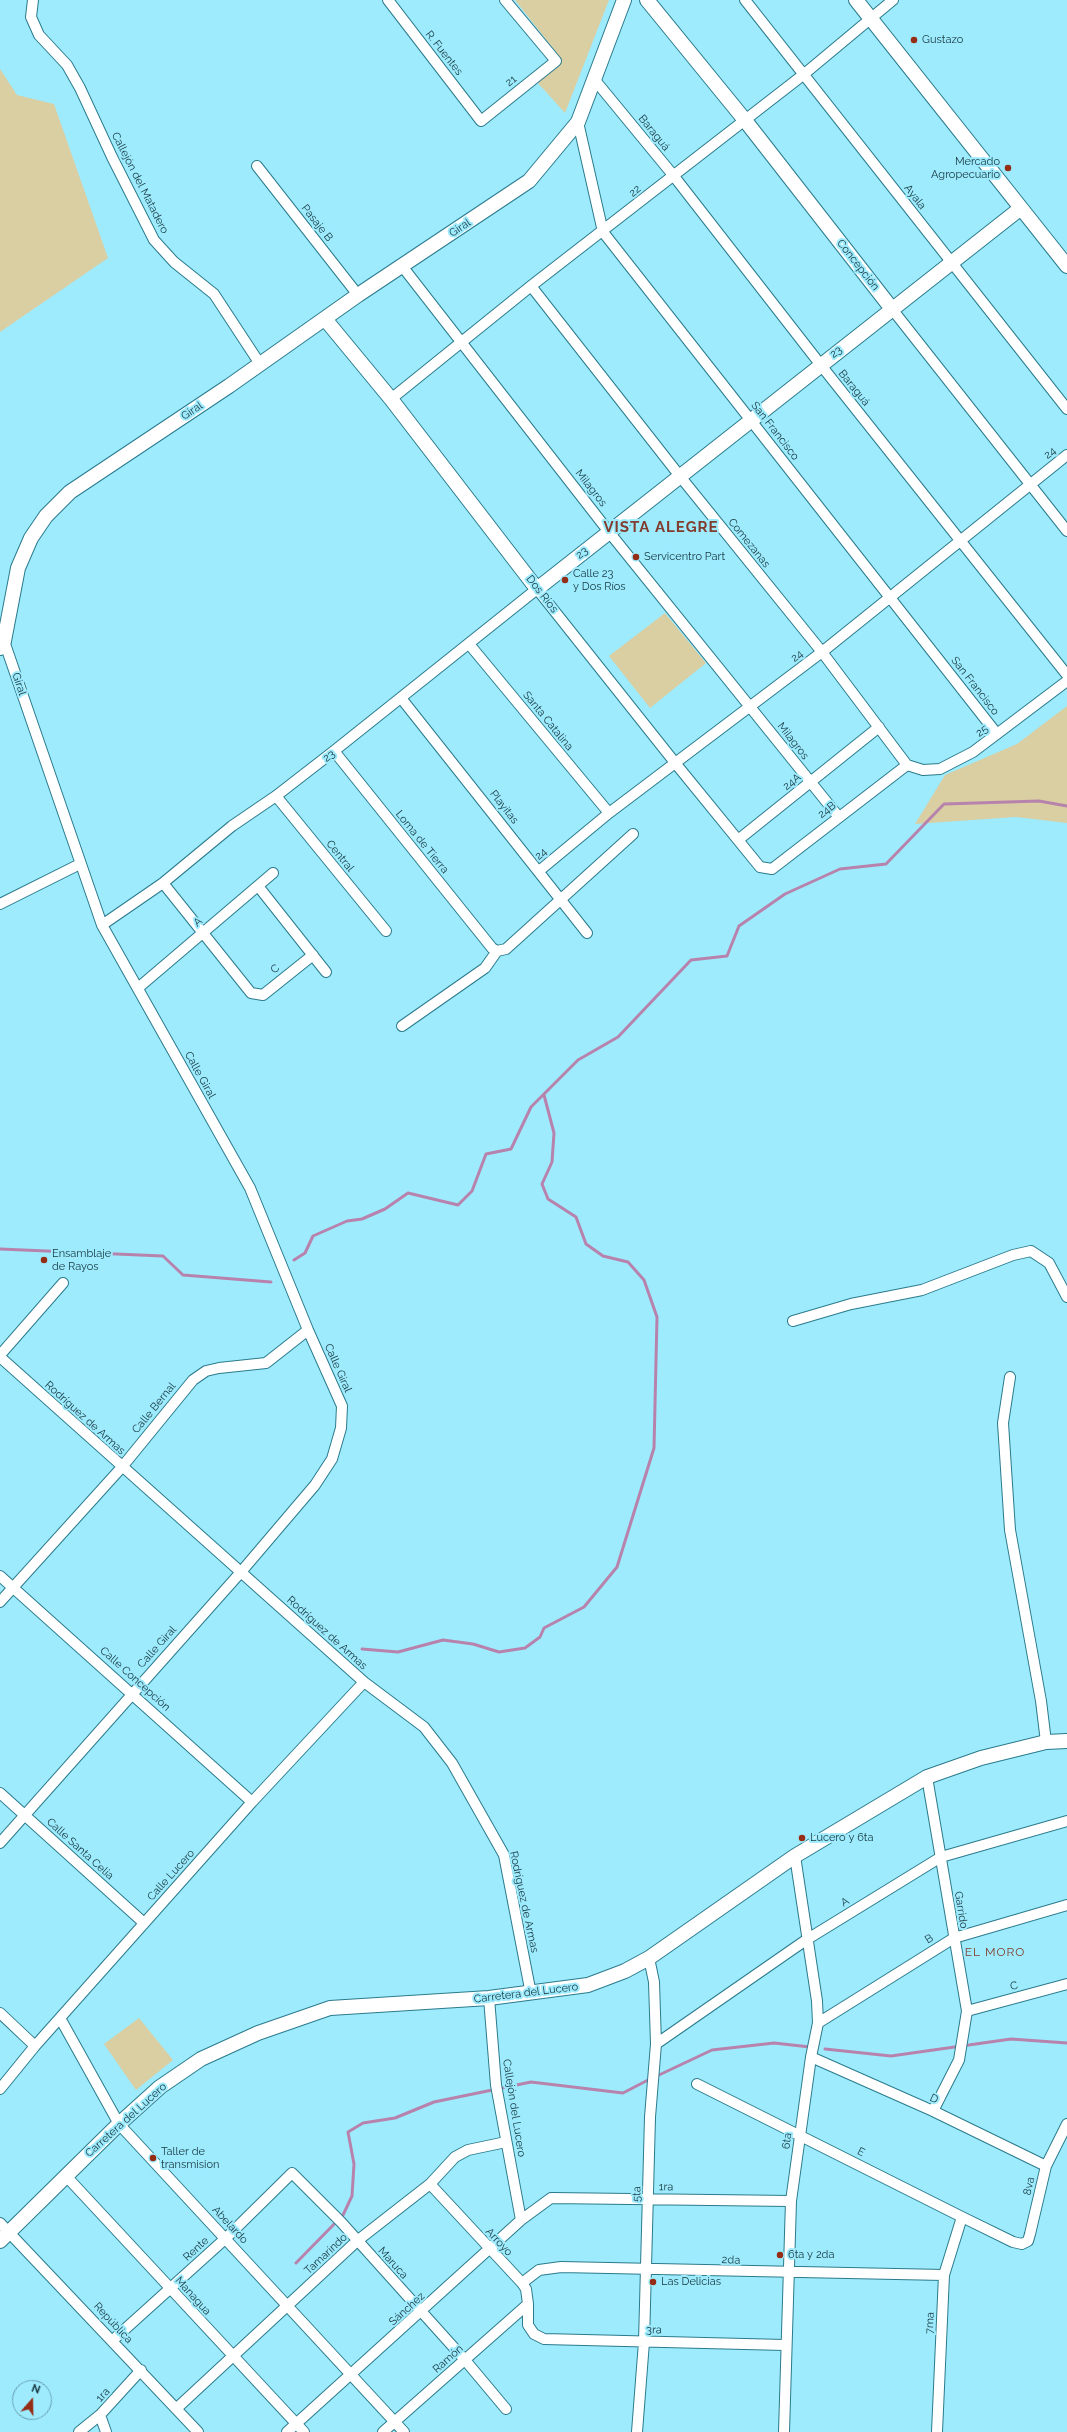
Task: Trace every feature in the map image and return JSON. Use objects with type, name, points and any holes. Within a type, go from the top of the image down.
[{"type":"street","name":"Callejón del Matadero","points":[[33,0],[31,17],[39,35],[67,65],[80,88],[115,164],[154,240],[174,262],[214,294],[260,364]]},
{"type":"street","name":"R. Fuentes","points":[[388,0],[481,121]]},
{"type":"street","name":"21","points":[[481,121],[556,61],[505,0]]},
{"type":"street","name":"Giral","points":[[102,925],[2,644],[18,568],[31,538],[46,516],[70,492],[260,364],[358,295],[529,181],[578,122],[624,0]]},
{"type":"street","name":"Concepción","points":[[647,0],[744,119],[1067,531]]},
{"type":"street","name":"Ayala","points":[[745,0],[1067,409]]},
{"type":"street","points":[[856,0],[1067,266]]},
{"type":"street","name":"22","points":[[391,399],[531,286],[603,232],[673,175],[803,74],[893,0]]},
{"type":"street","name":"Baraguá","points":[[594,79],[673,175],[820,364],[1067,675]]},
{"type":"street","name":"San Francisco","points":[[578,122],[603,232],[997,734]]},
{"type":"street","name":"Pasaje B","points":[[257,166],[358,295]]},
{"type":"street","name":"23","points":[[102,925],[163,883],[232,826],[276,796],[334,751],[679,475],[1021,208]]},
{"type":"street","name":"Milagros","points":[[402,266],[462,341],[609,532],[838,816]]},
{"type":"street","name":"Comezanas","points":[[531,286],[679,475],[822,652],[907,764]]},
{"type":"street","name":"Dos Ríos","points":[[325,319],[391,399],[676,764],[760,866]]},
{"type":"street","name":"24","points":[[539,871],[609,813],[676,764],[822,652],[1067,455]]},
{"type":"street","name":"Santa Catalina","points":[[469,644],[609,813]]},
{"type":"street","name":"25","points":[[907,764],[923,770],[940,769],[973,752],[1067,681]]},
{"type":"street","name":"Playitas","points":[[401,698],[539,871],[559,900],[587,933]]},
{"type":"street","name":"24A","points":[[738,840],[879,727]]},
{"type":"street","name":"Loma de Tierra","points":[[334,751],[494,949]]},
{"type":"street","name":"24B","points":[[760,866],[772,869],[838,816],[907,764]]},
{"type":"street","name":"Central","points":[[276,796],[386,931]]},
{"type":"street","points":[[402,1026],[485,968],[494,949],[506,949],[634,834]]},
{"type":"street","points":[[0,904],[80,864]]},
{"type":"street","name":"A","points":[[138,988],[273,873]]},
{"type":"street","points":[[163,883],[202,934]]},
{"type":"street","points":[[258,886],[326,972]]},
{"type":"street","name":"Calle Giral","points":[[0,1843],[241,1572],[315,1484],[332,1459],[341,1428],[342,1406],[308,1330],[250,1188],[102,925]]},
{"type":"street","name":"C","points":[[202,934],[250,993],[263,994],[313,955]]},
{"type":"street","points":[[793,1321],[851,1304],[922,1290],[1013,1255],[1031,1251],[1049,1263],[1067,1297]]},
{"type":"street","points":[[0,1356],[63,1283]]},
{"type":"street","name":"Calle Bernal","points":[[0,1602],[122,1467],[193,1380],[206,1371],[219,1368],[266,1363],[308,1330]]},
{"type":"street","name":"Rodríguez de Armas","points":[[0,1356],[122,1467],[364,1682],[424,1727],[452,1763],[504,1855],[531,1994]]},
{"type":"street","points":[[1010,1377],[1003,1422],[1010,1530],[1041,1701],[1046,1742]]},
{"type":"street","name":"Calle Concepción","points":[[0,1576],[252,1802]]},
{"type":"street","name":"Calle Lucero","points":[[0,2089],[35,2046],[252,1802],[364,1682]]},
{"type":"street","name":"Carretera del Lucero","points":[[3,2232],[66,2176],[118,2124],[160,2087],[201,2059],[258,2033],[330,2008],[489,1998],[531,1994],[588,1985],[625,1971],[649,1958],[795,1856],[927,1777],[981,1758],[1046,1742],[1067,1741]]},
{"type":"street","name":"Garrido","points":[[927,1777],[967,2011],[959,2060],[933,2111]]},
{"type":"street","name":"Calle Santa Celia","points":[[0,1793],[144,1923]]},
{"type":"street","name":"A","points":[[656,2044],[806,1940],[941,1857],[1067,1821]]},
{"type":"street","name":"6ta","points":[[784,2432],[785,2345],[791,2201],[811,2057],[818,2023],[817,2001],[806,1940],[795,1856]]},
{"type":"street","name":"B","points":[[818,2023],[954,1938],[1067,1905]]},
{"type":"street","name":"5ta","points":[[637,2432],[644,2342],[650,2117],[656,2044],[654,1982],[649,1958]]},
{"type":"street","name":"C","points":[[967,2011],[1067,1984]]},
{"type":"street","name":"Callejón del Lucero","points":[[489,1998],[497,2090],[521,2220]]},
{"type":"street","points":[[0,2013],[35,2046]]},
{"type":"street","name":"Abelardo","points":[[60,2018],[118,2124],[226,2238],[404,2432]]},
{"type":"street","name":"D","points":[[811,2057],[933,2111],[1046,2166]]},
{"type":"street","name":"E","points":[[697,2084],[800,2134],[1013,2242]]},
{"type":"street","name":"8va","points":[[1013,2242],[1022,2244],[1028,2241],[1046,2166],[1067,2124]]},
{"type":"street","name":"Tamarindo","points":[[177,2408],[288,2307],[357,2241],[430,2184],[455,2157],[468,2150],[506,2142]]},
{"type":"street","name":"Rente","points":[[113,2340],[226,2238],[292,2173]]},
{"type":"street","name":"Maruca","points":[[292,2173],[339,2220],[421,2313],[465,2360],[506,2409]]},
{"type":"street","name":"Managua","points":[[66,2176],[232,2357],[304,2432]]},
{"type":"street","name":"Arroyo","points":[[430,2184],[490,2250],[522,2282],[526,2289],[528,2325]]},
{"type":"street","name":"1ra","points":[[542,2204],[551,2198],[791,2201]]},
{"type":"street","name":"Sánchez","points":[[287,2432],[421,2313],[521,2220],[542,2204]]},
{"type":"street","name":"7ma","points":[[937,2432],[944,2275],[962,2217]]},
{"type":"street","name":"República","points":[[3,2232],[113,2340],[198,2432]]},
{"type":"street","name":"2da","points":[[522,2282],[539,2270],[561,2267],[789,2274],[944,2275]]},
{"type":"street","name":"Ramón","points":[[383,2432],[528,2304]]},
{"type":"street","name":"3ra","points":[[528,2325],[534,2334],[544,2339],[785,2345]]},
{"type":"street","name":"1ra","points":[[79,2432],[100,2415],[141,2370]]},
{"type":"street","points":[[100,2415],[106,2432]]},
{"type":"shaded area","points":[[515,0],[609,0],[565,113],[537,82],[562,60]]},
{"type":"shaded area","points":[[0,69],[17,95],[54,104],[108,258],[0,332]]},
{"type":"shaded area","points":[[665,613],[706,663],[650,708],[609,656]]},
{"type":"shaded area","points":[[1067,706],[1067,823],[1016,817],[915,824],[945,775],[1017,744]]},
{"type":"shaded area","points":[[139,2018],[173,2060],[136,2090],[104,2044]]},
{"type":"waterway","points":[[294,1260],[305,1253],[313,1236],[347,1221],[362,1219],[385,1209],[408,1193],[458,1205],[472,1191],[486,1154],[511,1149],[531,1107],[578,1060],[618,1037],[691,960],[727,956],[739,926],[785,894],[840,869],[886,864],[944,804],[1039,801],[1067,806]]},
{"type":"waterway","points":[[362,1649],[398,1652],[443,1640],[473,1644],[499,1652],[525,1648],[540,1637],[544,1628],[584,1607],[617,1567],[654,1448],[657,1317],[644,1280],[628,1262],[603,1256],[586,1244],[576,1217],[548,1199],[542,1184],[552,1162],[554,1133],[544,1095]]},
{"type":"waterway","points":[[0,1249],[163,1256],[183,1275],[271,1282]]},
{"type":"waterway","points":[[825,2049],[891,2056],[1011,2039],[1067,2043]]},
{"type":"waterway","points":[[659,2075],[712,2050],[774,2043],[810,2047]]},
{"type":"waterway","points":[[296,2263],[343,2215],[352,2196],[354,2164],[348,2132],[363,2123],[395,2118],[434,2102],[531,2082],[623,2093],[648,2080]]},
{"type":"place","name":"Gustazo","points":[[914,40]]},
{"type":"place","name":"Mercado Agropecuario","points":[[1008,168]]},
{"type":"place","name":"Servicentro Part","points":[[636,557]]},
{"type":"place","name":"Calle 23 y Dos Ríos","points":[[565,580]]},
{"type":"place","name":"Ensamblaje de Rayos","points":[[44,1260]]},
{"type":"place","name":"Lucero y 6ta","points":[[802,1838]]},
{"type":"place","name":"Taller de transmision","points":[[153,2158]]},
{"type":"place","name":"6ta y 2da","points":[[780,2255]]},
{"type":"place","name":"Las Delicias","points":[[653,2282]]},
{"type":"district","name":"VISTA ALEGRE","points":[[661,527]]},
{"type":"district","name":"EL MORO","points":[[995,1952]]}]
